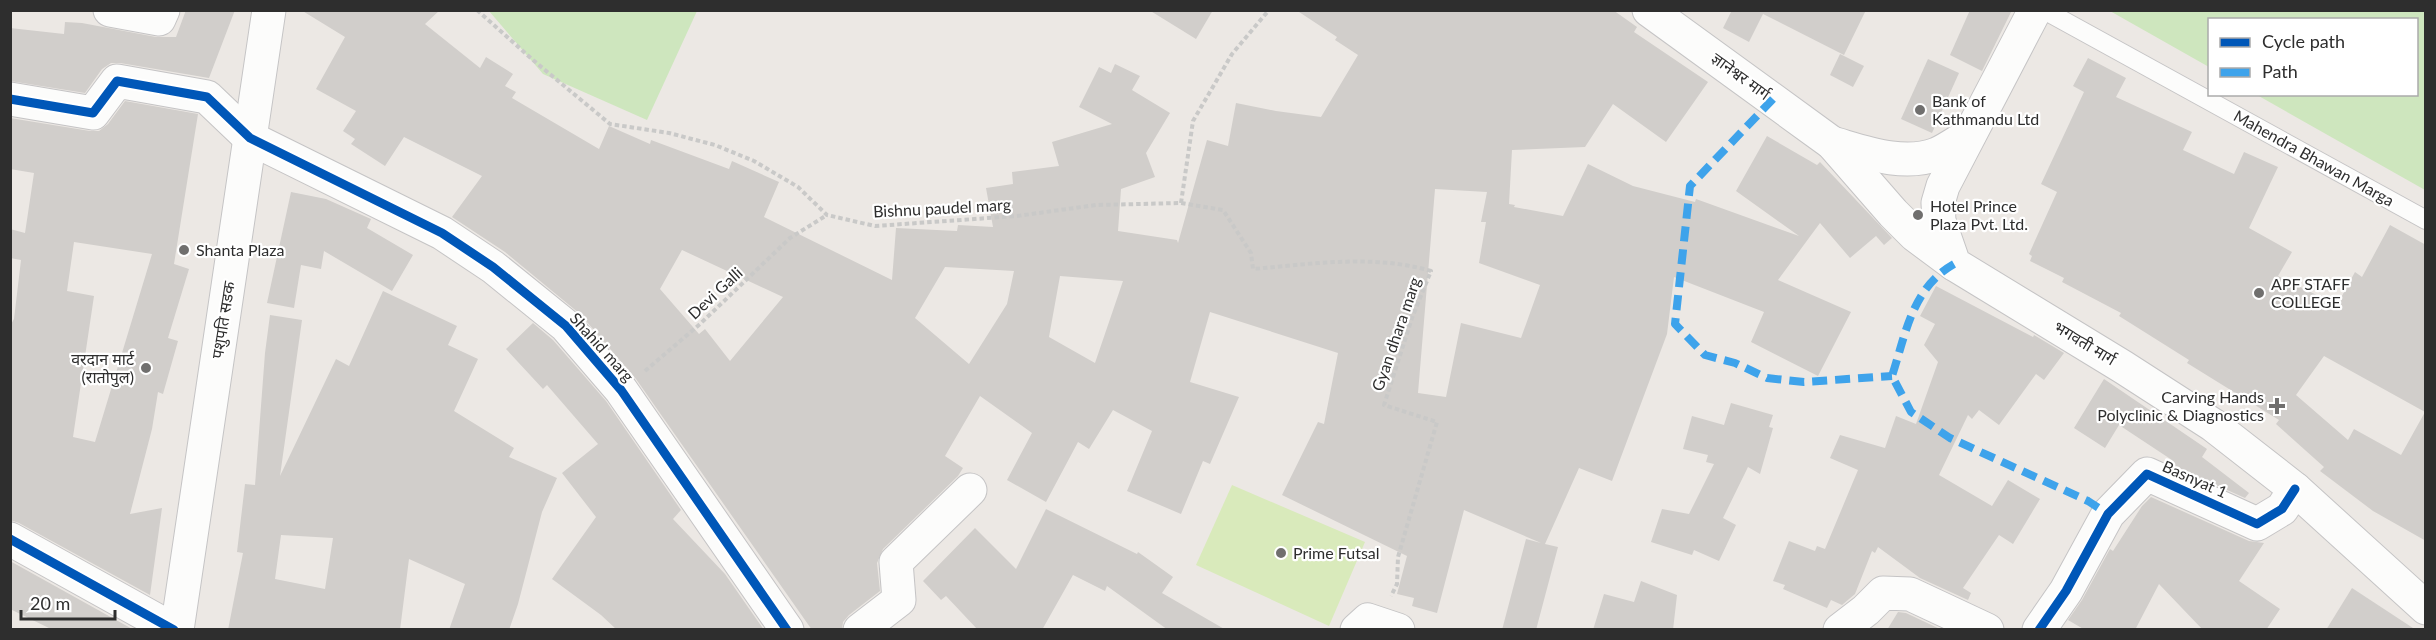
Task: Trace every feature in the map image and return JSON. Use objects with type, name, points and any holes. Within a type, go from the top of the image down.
[{"type":"street","points":[[110,10],[159,19],[163,10]]},
{"type":"street","name":"पशुपति सडक","points":[[176,630],[269,10]]},
{"type":"street","name":"ज्ञानेश्वर मार्ग","points":[[1648,10],[1832,143],[1915,235],[1954,264]]},
{"type":"street","points":[[1954,264],[1939,221],[1938,203],[1943,186],[2035,10]]},
{"type":"street","name":"Shahid marg","points":[[10,99],[93,114],[117,81],[207,98],[250,138],[442,233],[494,267],[566,326],[621,390],[787,630]]},
{"type":"street","name":"ज्ञानेश्वर मार्ग","points":[[1832,143],[1876,155],[1904,159],[1935,154],[1969,135]]},
{"type":"street","name":"भगवती मार्ग","points":[[1954,264],[2133,373],[2213,425],[2295,489],[2426,608]]},
{"type":"street","name":"Basnyat 1","points":[[2039,630],[2066,591],[2108,514],[2147,474],[2257,524],[2282,509],[2295,489]]},
{"type":"street","points":[[860,630],[899,600],[896,561],[970,490]]},
{"type":"street","points":[[10,539],[176,630]]},
{"type":"street","points":[[1840,630],[1883,593],[1910,594],[1987,630]]},
{"type":"street","points":[[1356,630],[1368,620],[1393,615]]},
{"type":"lane","name":"Mahendra Bhawan Marga","points":[[2044,10],[2426,220]]},
{"type":"path","points":[[477,10],[532,60],[610,124],[669,133],[715,145],[735,153],[754,161],[798,187],[827,215]]},
{"type":"path","points":[[1181,203],[1193,122],[1232,54],[1269,10]]},
{"type":"green space","points":[[489,11],[697,11],[647,120],[543,74]]},
{"type":"green space","points":[[2110,11],[2425,11],[2425,190],[2259,96],[2418,96],[2418,18],[2208,18],[2208,66]]},
{"type":"green space","name":"Prime Futsal","points":[[1232,485],[1365,542],[1329,626],[1196,565]]},
{"type":"building","points":[[186,10],[235,10],[209,78],[111,63],[102,69],[85,93],[10,81],[10,28],[64,34],[65,22],[156,37],[176,37]]},
{"type":"building","points":[[301,10],[440,10],[425,24],[480,68],[486,57],[513,74],[505,86],[516,92],[512,98],[599,149],[609,126],[650,144],[651,140],[729,169],[732,161],[779,182],[764,217],[892,280],[896,228],[957,231],[958,225],[993,227],[986,188],[1013,184],[1012,172],[1059,166],[1052,142],[1112,124],[1079,107],[1099,67],[1111,73],[1115,64],[1140,76],[1132,90],[1170,113],[1146,153],[1155,177],[1121,189],[1118,231],[1177,240],[1178,243],[1207,140],[1228,146],[1236,103],[1321,117],[1358,55],[1335,40],[1337,37],[1296,10],[1613,10],[1637,27],[1634,32],[1708,82],[1666,142],[1613,104],[1585,147],[1512,150],[1509,204],[1515,205],[1514,207],[1563,216],[1588,164],[1633,186],[1695,202],[1696,199],[1799,236],[1736,191],[1767,136],[1817,165],[1820,162],[1892,238],[1884,245],[1876,236],[1850,258],[1820,223],[1778,280],[1851,312],[1818,376],[1751,342],[1764,312],[1674,277],[1667,334],[1612,481],[1579,468],[1545,544],[1558,547],[1536,630],[1502,630],[1526,539],[1541,543],[1464,510],[1437,613],[1412,606],[1414,598],[1397,594],[1407,556],[1282,495],[1318,422],[1324,424],[1338,353],[1210,312],[1190,382],[1239,397],[1210,464],[1203,461],[1181,514],[1127,491],[1152,431],[1113,410],[1089,449],[1078,442],[1046,502],[1007,480],[1032,433],[980,396],[945,456],[963,468],[958,476],[883,549],[877,563],[880,591],[849,615],[843,622],[842,630],[812,630],[636,379],[580,314],[505,252],[452,217],[482,176],[404,137],[385,166],[351,144],[355,139],[343,131],[356,111],[316,89],[345,37]],"holes":[[[1435,189],[1487,192],[1481,222],[1486,222],[1479,263],[1540,285],[1521,338],[1461,323],[1446,397],[1418,393]],[[682,250],[783,297],[730,361],[705,329],[699,334],[660,289]],[[945,267],[1014,271],[1007,304],[969,364],[915,318]],[[1060,276],[1123,281],[1095,363],[1049,337]]]},
{"type":"building","points":[[1149,10],[1213,10],[1196,39]]},
{"type":"building","points":[[1732,10],[1866,10],[1844,55],[1763,14],[1749,42],[1723,28]]},
{"type":"building","points":[[1970,10],[2012,10],[1982,71],[1950,55]]},
{"type":"building","points":[[1840,54],[1864,66],[1853,87],[1830,75]]},
{"type":"building","points":[[2088,58],[2126,78],[2116,97],[2192,132],[2183,150],[2234,174],[2244,152],[2278,167],[2249,228],[2292,252],[2278,276],[2337,305],[2355,272],[2362,277],[2390,225],[2426,245],[2426,541],[2373,511],[2320,471],[2324,467],[2276,424],[2279,420],[2187,363],[2189,360],[2119,316],[2121,313],[2062,282],[2064,278],[2030,261],[2032,256],[2029,254],[2057,192],[2041,184],[2084,92],[2073,86]],"holes":[[[2324,356],[2425,412],[2401,455],[2354,429],[2348,440],[2296,395]]]},
{"type":"building","points":[[1928,59],[1959,73],[1932,133],[1901,119]]},
{"type":"building","points":[[125,101],[198,114],[174,264],[189,269],[168,338],[178,341],[163,394],[158,392],[152,429],[130,514],[162,508],[150,595],[10,520],[10,326],[14,319],[21,260],[10,258],[10,229],[25,233],[34,173],[10,169],[10,118],[90,131],[99,131],[108,124]],"holes":[[[74,242],[152,254],[95,442],[73,437],[94,296],[67,291]]]},
{"type":"building","points":[[291,192],[326,199],[371,219],[367,228],[413,255],[392,291],[324,251],[321,269],[301,265],[294,308],[267,303]]},
{"type":"building","points":[[1936,286],[2033,337],[2034,335],[2064,353],[2044,380],[2036,374],[1999,425],[1979,410],[1972,419],[1968,415],[1939,475],[1992,506],[2008,480],[2040,499],[2013,544],[1999,535],[1963,588],[1971,593],[1968,600],[1920,578],[1878,547],[1875,553],[1872,551],[1855,594],[1842,605],[1831,600],[1827,608],[1783,589],[1785,585],[1773,581],[1789,541],[1815,551],[1817,546],[1825,549],[1858,470],[1830,458],[1840,435],[1885,448],[1896,416],[1916,424],[1938,362],[1924,345],[1935,324],[1920,316]]},
{"type":"building","points":[[383,291],[457,326],[448,345],[478,359],[454,411],[514,448],[509,457],[557,478],[542,512],[509,630],[449,630],[465,584],[409,559],[400,630],[228,630],[243,553],[237,552],[245,484],[255,485],[270,315],[302,320],[280,476],[336,359],[349,366]],"holes":[[[281,535],[333,538],[325,589],[275,579]]]},
{"type":"building","points":[[533,323],[553,340],[606,401],[681,510],[673,519],[725,574],[764,630],[617,630],[601,615],[552,579],[596,517],[562,473],[598,444],[547,385],[543,389],[506,349]]},
{"type":"building","points":[[2104,379],[2207,449],[2202,457],[2249,493],[2245,498],[2169,464],[2172,460],[2119,425],[2105,448],[2074,428]]},
{"type":"building","points":[[1731,403],[1773,415],[1769,427],[1773,428],[1760,474],[1748,467],[1723,518],[1736,525],[1719,561],[1694,550],[1692,555],[1651,542],[1662,509],[1689,514],[1714,464],[1706,462],[1708,455],[1683,449],[1692,416],[1724,425]]},
{"type":"building","points":[[2151,497],[2249,541],[2264,543],[2239,581],[2280,609],[2266,630],[2203,630],[2159,584],[2135,630],[2085,630],[2068,620],[2082,600],[2110,549],[2113,551],[2142,506]]},
{"type":"building","points":[[1046,509],[1137,554],[1138,552],[1173,577],[1162,593],[1226,630],[1168,630],[1107,586],[1105,591],[1073,575],[1042,630],[978,630],[946,596],[941,600],[923,581],[975,528],[1016,569]]},
{"type":"building","points":[[10,561],[134,630],[53,630],[10,609]]},
{"type":"building","points":[[1641,581],[1677,595],[1673,630],[1593,630],[1604,594],[1634,602]]},
{"type":"building","points":[[2352,588],[2416,630],[2326,630]]},
{"type":"building","points":[[1898,612],[1906,613],[1942,630],[1887,630]]},
{"type":"marked path","points":[[1773,99],[1690,186],[1675,324],[1705,355],[1735,363],[1767,378],[1804,382],[1892,376]]},
{"type":"marked path","points":[[1954,264],[1940,274],[1920,299],[1907,328],[1892,376],[1911,412],[1950,438],[2088,501],[2108,514]]},
{"type":"cycle path","points":[[10,99],[93,113],[117,81],[207,97],[250,138],[442,233],[493,267],[566,326],[621,390],[787,630]]},
{"type":"cycle path","points":[[2039,630],[2066,591],[2108,514],[2147,474],[2257,524],[2282,509],[2295,489]]},
{"type":"cycle path","points":[[10,539],[174,630]]},
{"type":"place","name":"Bank of Kathmandu Ltd","points":[[1920,110]]},
{"type":"place","name":"Hotel Prince Plaza Pvt. Ltd.","points":[[1918,215]]},
{"type":"place","name":"Shanta Plaza","points":[[184,250]]},
{"type":"place","name":"APF STAFF COLLEGE","points":[[2259,293]]},
{"type":"place","name":"वरदान मार्ट (रातोपुल)","points":[[146,368]]},
{"type":"place","name":"Carving Hands Polyclinic & Diagnostics","points":[[2277,406]]},
{"type":"place","name":"Prime Futsal","points":[[1281,553]]}]
